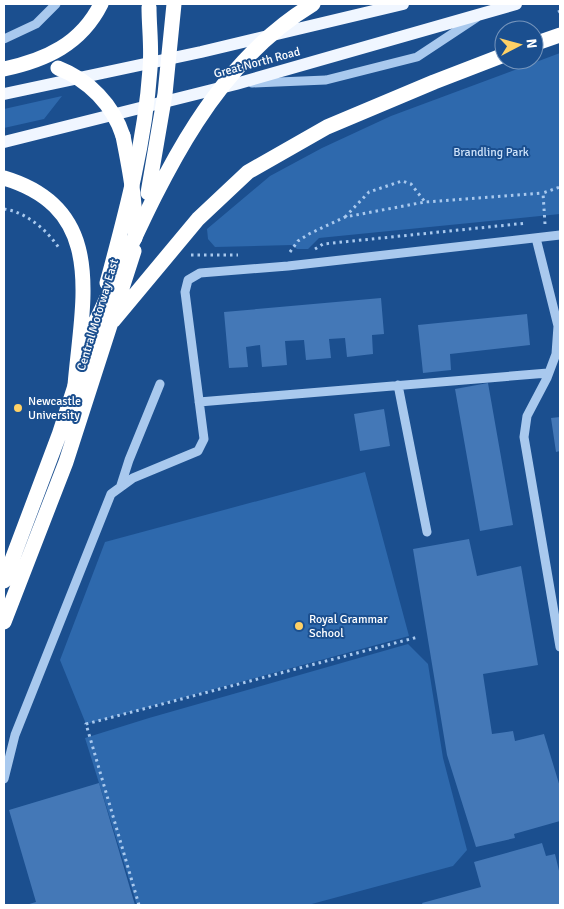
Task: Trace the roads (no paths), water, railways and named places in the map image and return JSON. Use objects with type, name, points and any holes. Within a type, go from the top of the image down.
[{"type":"highway","points":[[4,69],[28,64],[55,53],[80,36],[101,4]]},
{"type":"highway","name":"Central Motorway East","points":[[4,622],[66,462],[134,251],[148,193],[166,94],[174,4]]},
{"type":"highway","points":[[96,321],[188,133],[256,46],[287,20],[313,4]]},
{"type":"highway","name":"Central Motorway East","points":[[4,581],[56,443],[96,321],[124,218],[145,115],[150,66],[149,5]]},
{"type":"highway","points":[[544,40],[560,35]]},
{"type":"highway","points":[[113,321],[198,219],[248,172],[327,127],[494,59]]},
{"type":"highway","points":[[28,64],[58,68],[76,75],[107,105],[117,119],[123,136],[136,208],[134,251]]},
{"type":"highway","points":[[4,178],[40,192],[56,206],[72,228],[80,253],[84,278],[75,385]]},
{"type":"main road","name":"Great North Road","points":[[4,94],[201,52],[403,4]]},
{"type":"main road","name":"Great North Road","points":[[4,142],[236,84],[516,4]]},
{"type":"street","points":[[4,39],[36,24],[56,4]]},
{"type":"street","points":[[236,84],[326,80],[417,57],[483,14]]},
{"type":"street","points":[[4,779],[15,734],[111,494],[121,485],[198,451],[204,439],[185,292],[188,280],[200,274],[288,266],[560,235]]},
{"type":"street","points":[[536,238],[558,326],[556,354],[527,416],[524,437],[560,647]]},
{"type":"street","points":[[199,402],[548,373]]},
{"type":"street","points":[[121,485],[129,460],[160,384]]},
{"type":"street","points":[[398,385],[427,532]]},
{"type":"place","name":"Newcastle University","points":[[18,408]]},
{"type":"place","name":"Royal Grammar School","points":[[299,626]]},
{"type":"park label","name":"Brandling Park","points":[[491,152]]}]
